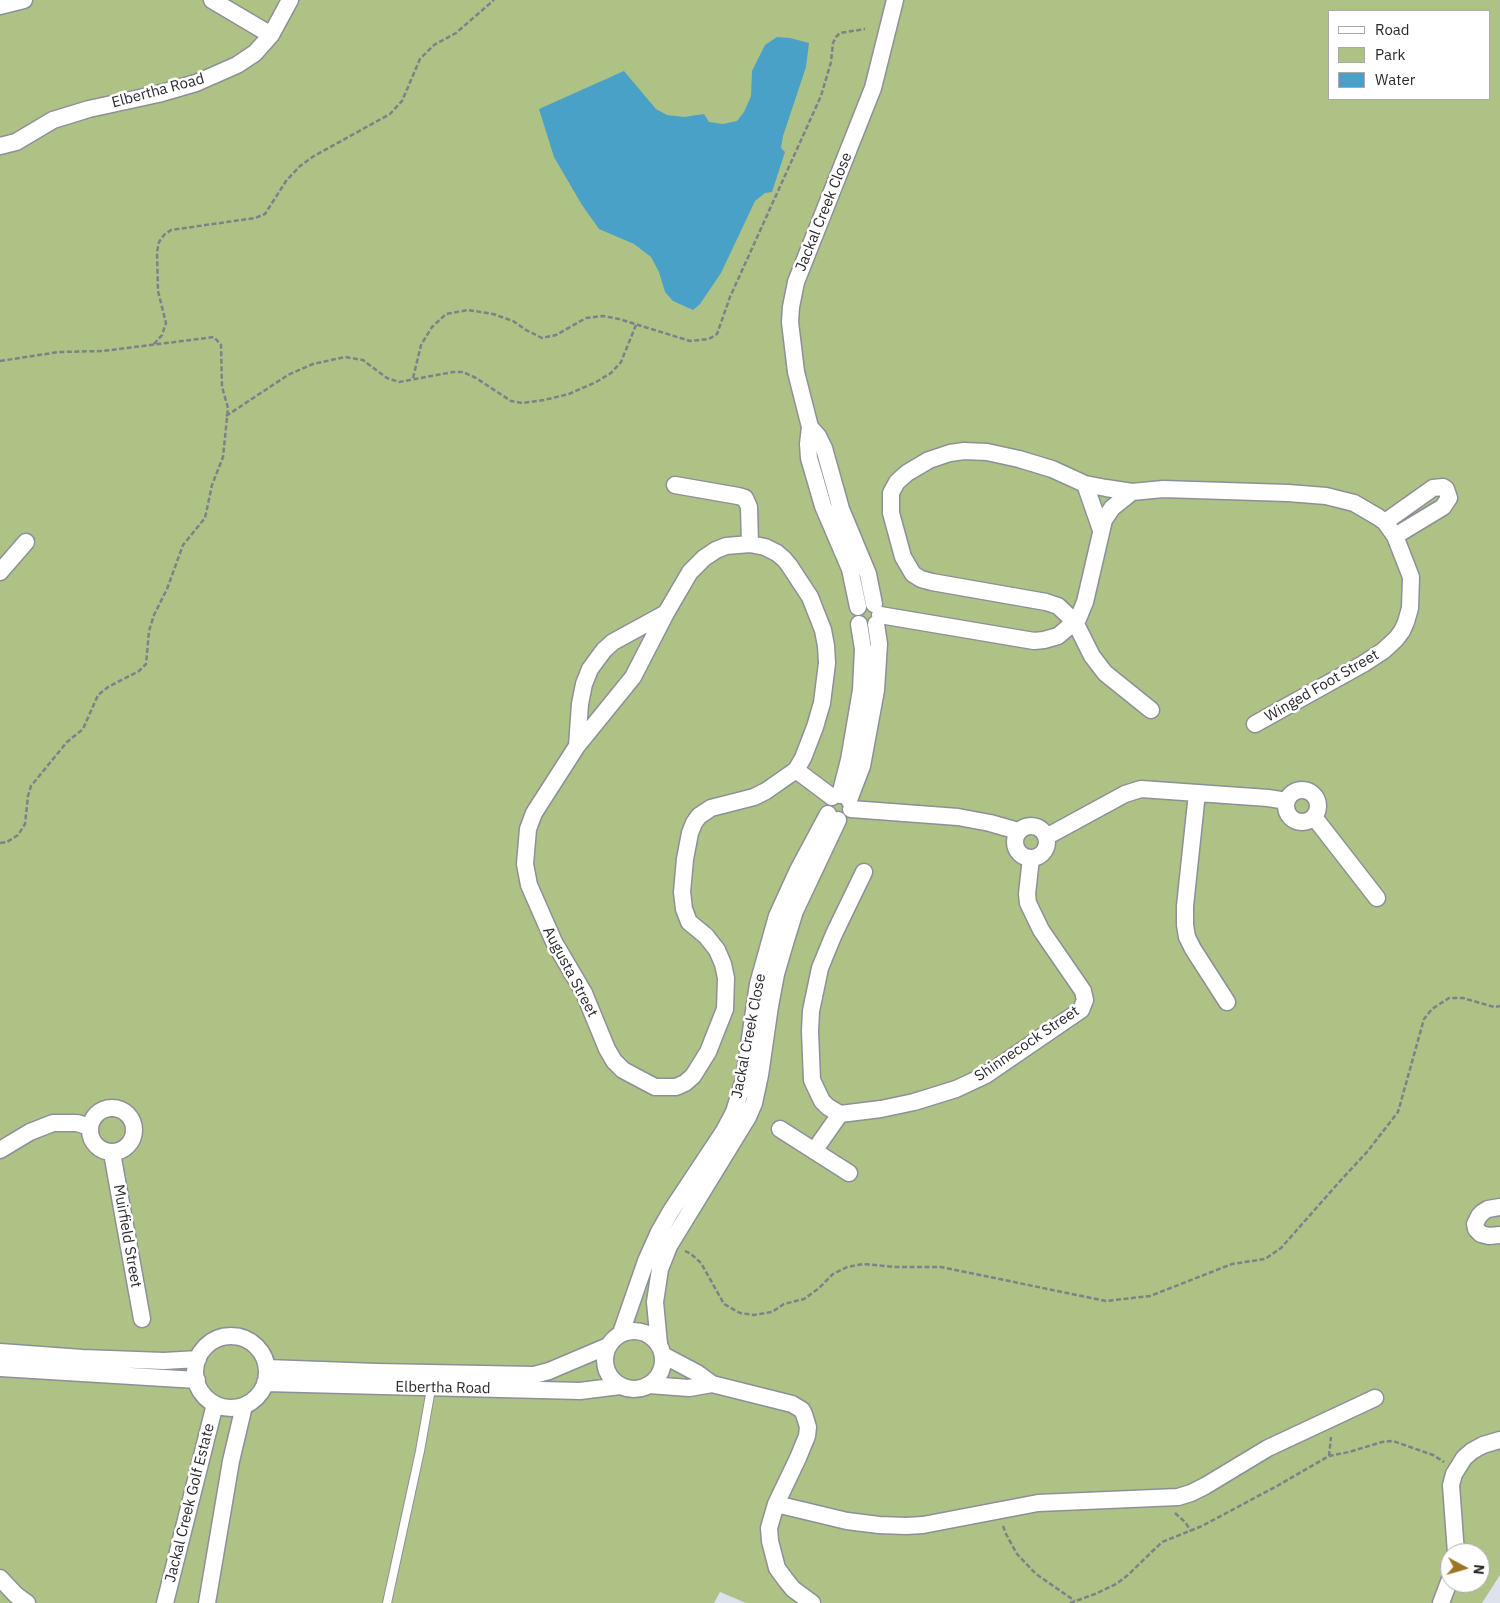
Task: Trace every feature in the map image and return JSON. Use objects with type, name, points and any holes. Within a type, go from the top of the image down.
[{"type":"street","points":[[0,6],[24,0]]},
{"type":"street","points":[[212,0],[271,35]]},
{"type":"street","name":"Elbertha Road","points":[[0,146],[16,142],[53,120],[89,109],[158,94],[212,76],[248,58],[271,35],[290,0]]},
{"type":"street","name":"Jackal Creek Close","points":[[858,607],[850,569],[827,516],[810,458],[808,444],[810,427],[796,372],[790,322],[796,282],[873,88],[895,0]]},
{"type":"street","name":"Jackal Creek Close","points":[[810,427],[818,436],[824,448],[841,509],[868,574],[877,614],[879,654],[876,690],[862,766],[843,800]]},
{"type":"street","name":"Winged Foot Street","points":[[1151,710],[1105,673],[1092,656],[1074,622],[1064,609],[1052,604],[943,585],[917,577],[907,566],[899,545],[891,513],[890,500],[896,482],[907,473],[939,456],[964,451],[987,452],[1052,469],[1085,484],[1132,492],[1163,489],[1272,492],[1326,496],[1342,499],[1361,506],[1385,522],[1395,536],[1410,577],[1410,608],[1406,622],[1396,639],[1383,651],[1363,664],[1254,724]]},
{"type":"street","points":[[1085,484],[1101,530]]},
{"type":"street","points":[[675,485],[745,498],[749,507],[750,544]]},
{"type":"street","points":[[1385,522],[1433,488],[1442,487],[1449,493],[1449,498],[1443,507],[1395,536]]},
{"type":"street","points":[[843,800],[826,807],[834,817],[847,817],[843,800],[862,690],[863,649],[859,624],[855,616],[858,607],[866,602],[877,614],[1034,640],[1044,640],[1058,636],[1078,619],[1085,602],[1101,530],[1107,514],[1132,492]]},
{"type":"street","points":[[0,572],[26,542]]},
{"type":"street","name":"Augusta Street","points":[[750,544],[765,547],[777,553],[790,565],[810,597],[823,630],[827,664],[822,703],[815,727],[803,758],[796,770],[754,797],[705,811],[694,823],[690,833],[682,892],[684,909],[689,922],[706,936],[717,950],[723,964],[726,978],[725,1009],[720,1026],[699,1068],[685,1083],[676,1087],[665,1088],[643,1082],[622,1070],[614,1061],[607,1049],[584,993],[554,942],[529,885],[525,864],[528,829],[538,805],[577,746],[633,677],[666,613],[687,576],[704,558],[726,546],[750,544]]},
{"type":"street","name":"Augusta Street","points":[[577,746],[580,704],[584,684],[590,669],[604,650],[613,642],[666,613]]},
{"type":"street","points":[[859,624],[868,628],[877,614]]},
{"type":"street","points":[[796,770],[843,800],[990,822],[1018,831]]},
{"type":"street","points":[[1046,837],[1137,790],[1146,788],[1287,801]]},
{"type":"street","points":[[1301,790],[1311,793],[1318,807],[1314,817],[1309,821],[1302,822],[1290,817],[1287,811],[1287,801],[1291,794],[1301,790]]},
{"type":"street","points":[[1196,794],[1185,906],[1185,924],[1187,937],[1193,949],[1227,1002]]},
{"type":"street","name":"Jackal Creek Close","points":[[661,1350],[655,1302],[660,1269],[669,1246],[743,1125],[754,1103],[774,982],[795,911],[834,817]]},
{"type":"street","name":"Jackal Creek Close","points":[[621,1333],[646,1261],[659,1232],[724,1131],[734,1112],[744,1079],[758,984],[777,916],[798,870],[834,817]]},
{"type":"street","points":[[1314,817],[1377,898]]},
{"type":"street","points":[[1026,826],[1036,826],[1041,829],[1047,842],[1044,852],[1036,857],[1024,857],[1018,852],[1015,845],[1014,838],[1018,831],[1026,826]]},
{"type":"street","name":"Shinnecock Street","points":[[840,1114],[881,1109],[914,1102],[956,1089],[986,1074],[1081,1010],[1085,1000],[1083,992],[1041,930],[1028,903],[1027,894],[1031,858]]},
{"type":"street","points":[[814,1151],[840,1114],[822,1101],[812,1080],[811,1011],[820,968],[864,872]]},
{"type":"street","points":[[114,1108],[128,1116],[134,1132],[132,1140],[127,1147],[112,1153],[98,1148],[92,1142],[90,1127],[92,1119],[98,1113],[114,1108]]},
{"type":"street","points":[[0,1150],[30,1132],[53,1123],[77,1124],[90,1127]]},
{"type":"street","points":[[780,1129],[849,1174]]},
{"type":"street","name":"Muirfield Street","points":[[112,1153],[142,1319]]},
{"type":"street","points":[[1500,1207],[1483,1212],[1475,1224],[1480,1234],[1489,1236],[1500,1235]]},
{"type":"street","points":[[661,1350],[661,1372],[656,1380],[640,1389],[620,1386],[607,1373],[605,1354],[608,1346],[621,1333],[638,1331],[646,1333],[653,1338],[661,1350],[712,1384],[785,1402],[797,1407],[804,1414],[808,1427],[807,1436],[776,1504],[770,1528],[770,1541],[775,1561],[784,1579],[793,1589],[812,1603]]},
{"type":"street","points":[[224,1336],[236,1336],[247,1340],[257,1346],[264,1356],[266,1375],[262,1391],[254,1400],[244,1406],[234,1408],[215,1404],[204,1394],[196,1380],[198,1359],[204,1348],[224,1336]]},
{"type":"street","name":"Elbertha Road","points":[[266,1375],[376,1372],[534,1375],[549,1371],[608,1346]]},
{"type":"street","points":[[0,1352],[155,1361],[198,1359]]},
{"type":"street","points":[[0,1368],[196,1380]]},
{"type":"street","name":"Elbertha Road","points":[[266,1375],[431,1388],[580,1391],[620,1386]]},
{"type":"street","points":[[649,1385],[689,1388],[712,1384]]},
{"type":"street","points":[[776,1504],[847,1521],[906,1526],[924,1525],[1038,1503],[1167,1499],[1191,1493],[1268,1448],[1375,1398]]},
{"type":"street","name":"Jackal Creek Golf Estate","points":[[165,1603],[215,1404]]},
{"type":"street","name":"Jackal Creek Golf Estate","points":[[207,1603],[231,1460],[244,1406]]},
{"type":"street","points":[[1455,1543],[1451,1485],[1456,1469],[1472,1451],[1483,1445],[1500,1440]]},
{"type":"street","points":[[0,1578],[18,1600]]},
{"type":"lane","points":[[387,1603],[420,1452],[431,1388]]},
{"type":"path","points":[[153,345],[162,335],[166,323],[162,298],[158,290],[157,252],[159,242],[164,235],[172,230],[255,218],[265,214],[286,181],[300,166],[314,156],[390,114],[402,101],[420,59],[434,45],[456,33],[494,0]]},
{"type":"path","points":[[413,378],[421,345],[432,328],[446,314],[468,310],[493,314],[513,321],[542,338],[556,335],[586,318],[603,316],[619,319],[690,341],[709,339],[717,334],[730,297],[821,96],[831,62],[833,43],[840,33],[865,29]]},
{"type":"path","points":[[226,416],[288,375],[313,364],[345,357],[362,360],[387,378],[399,382],[413,378],[463,372],[476,378],[511,401],[522,403],[552,398],[569,394],[611,373],[620,362],[636,325]]},
{"type":"path","points":[[0,361],[59,352],[103,351],[214,337],[221,345],[222,388],[228,408],[223,458],[212,486],[205,518],[183,545],[167,589],[154,615],[148,630],[146,664],[139,671],[108,687],[98,695],[83,728],[67,742],[31,786],[25,824],[18,835],[0,844]]},
{"type":"path","points":[[669,1246],[691,1254],[701,1263],[724,1304],[740,1314],[754,1315],[772,1312],[784,1304],[804,1298],[818,1289],[833,1274],[847,1266],[863,1264],[896,1267],[940,1267],[1106,1301],[1150,1296],[1232,1264],[1265,1259],[1282,1248],[1367,1152],[1398,1112],[1424,1019],[1432,1009],[1449,998],[1463,998],[1494,1007],[1500,1006]]},
{"type":"path","points":[[1070,1603],[1116,1584],[1162,1542],[1191,1531],[1277,1486],[1328,1456],[1393,1441],[1433,1455],[1456,1469]]},
{"type":"path","points":[[1167,1499],[1176,1514],[1191,1531]]},
{"type":"path","points":[[999,1510],[1006,1534],[1018,1554],[1036,1574],[1075,1601]]},
{"type":"green space","points":[[0,0],[1500,0],[1500,1575],[1490,1591],[1490,1543],[1440,1543],[1440,1593],[1488,1593],[1482,1603],[746,1603],[720,1592],[714,1603],[0,1603]]},
{"type":"water","points":[[777,37],[809,43],[806,67],[783,136],[781,148],[785,152],[772,192],[765,193],[755,201],[721,273],[700,304],[693,310],[673,301],[665,292],[659,272],[651,257],[634,244],[599,229],[582,205],[554,157],[539,109],[624,71],[656,109],[667,115],[684,117],[704,114],[709,122],[723,124],[737,121],[744,112],[751,96],[752,71],[765,45]]}]
